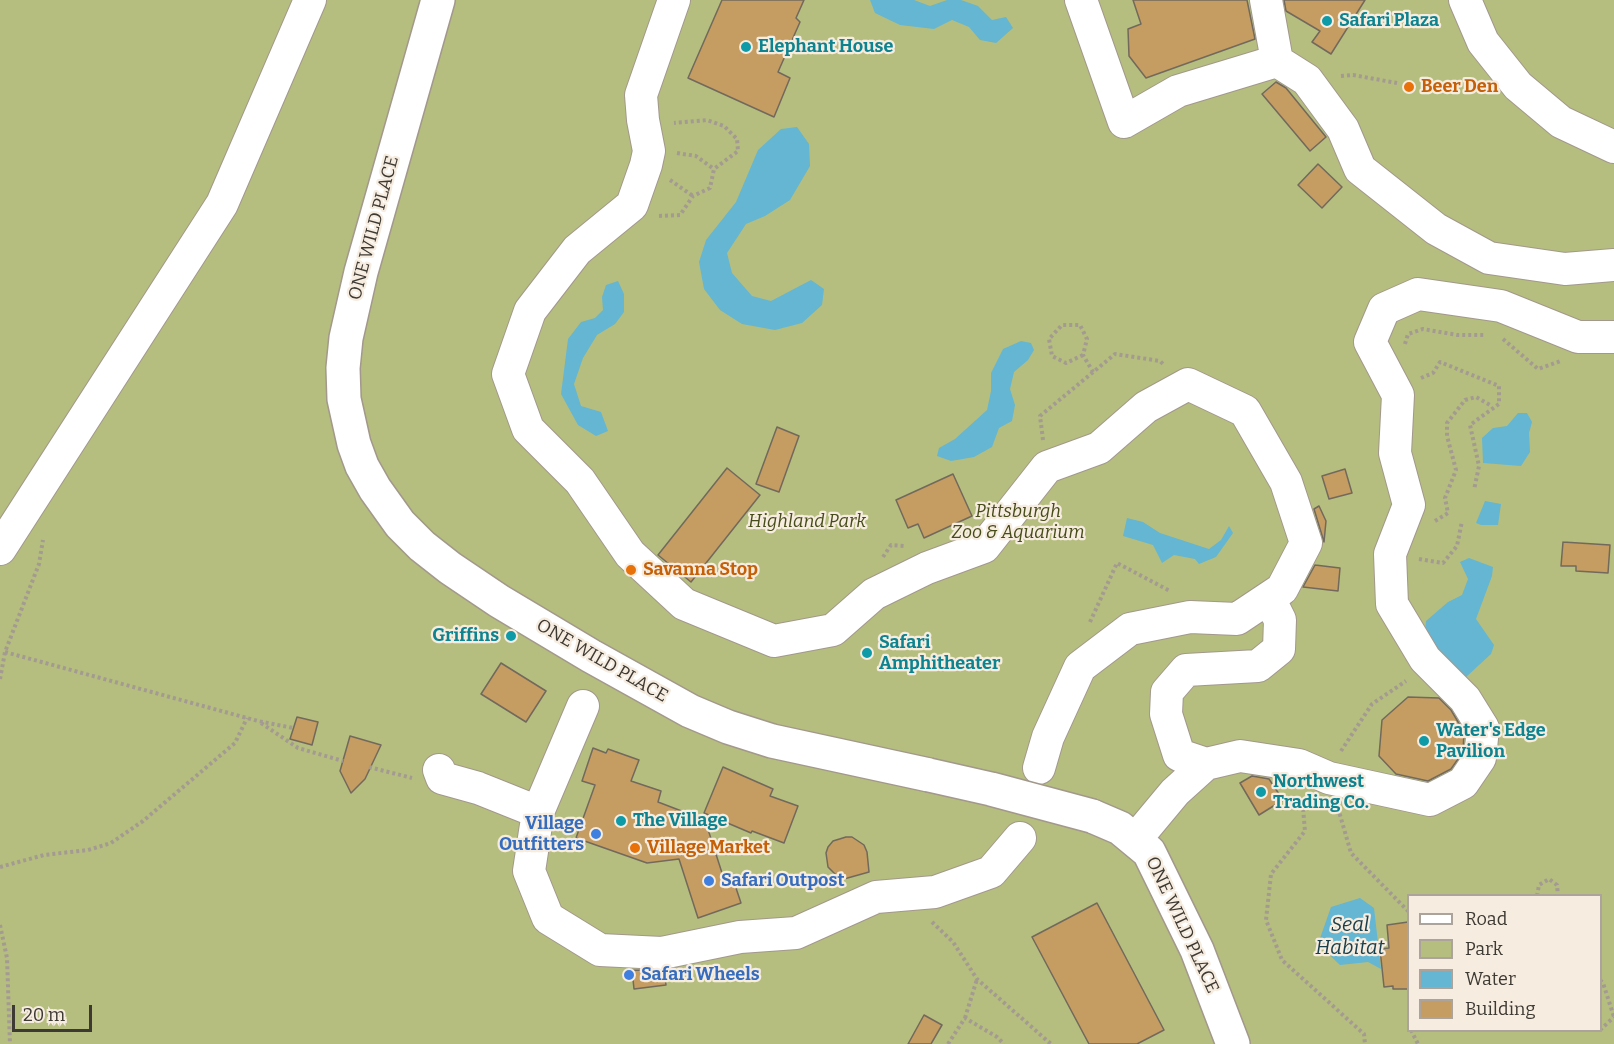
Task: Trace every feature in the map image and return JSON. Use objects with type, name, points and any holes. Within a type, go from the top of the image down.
[{"type":"main road","name":"ONE WILD PLACE","points":[[438,0],[364,261],[346,338],[343,368],[344,399],[354,444],[362,466],[400,524],[422,546],[498,601],[690,711],[772,741],[991,789],[1092,816],[1120,828],[1149,852],[1168,888],[1197,950],[1233,1044]]},
{"type":"street","points":[[0,549],[222,204],[310,0]]},
{"type":"street","points":[[674,0],[641,95],[649,151],[632,205],[577,250],[530,311],[508,375],[528,429],[580,481],[630,554],[684,604],[774,641],[833,630],[874,594],[927,568],[984,547],[1047,467],[1099,448],[1146,407],[1188,384],[1245,411],[1286,482],[1306,543],[1282,589],[1237,619],[1190,617],[1130,628],[1080,667],[1048,737],[1039,768]]},
{"type":"street","points":[[1081,0],[1124,122],[1178,91],[1277,61]]},
{"type":"street","points":[[1266,0],[1277,61],[1307,80],[1343,129],[1360,169],[1436,229],[1489,258],[1565,269],[1614,265]]},
{"type":"street","points":[[1465,0],[1483,42],[1518,86],[1561,122],[1614,147]]},
{"type":"street","points":[[1135,840],[1175,792],[1206,764],[1240,756],[1299,765],[1329,778],[1430,800],[1463,783],[1480,758],[1483,728],[1465,699],[1425,659],[1392,604],[1390,554],[1409,505],[1395,453],[1398,395],[1370,342],[1384,309],[1418,294],[1501,306],[1578,337],[1614,337]]},
{"type":"street","points":[[1206,764],[1179,755],[1166,714],[1167,692],[1186,670],[1258,666],[1279,649],[1280,620],[1269,598]]},
{"type":"street","points":[[583,705],[538,812],[529,871],[548,918],[600,950],[662,953],[740,938],[796,933],[876,897],[935,892],[992,872],[1020,838]]},
{"type":"street","points":[[441,774],[538,812]]},
{"type":"path","points":[[1307,80],[1353,75],[1397,83]]},
{"type":"path","points":[[632,205],[648,216],[680,215],[693,196],[710,188],[714,169],[738,151],[737,139],[724,126],[707,120],[678,123],[643,120]]},
{"type":"path","points":[[649,151],[696,156],[714,169]]},
{"type":"path","points":[[1083,355],[1066,363],[1052,356],[1049,339],[1062,325],[1080,325],[1087,339],[1083,355],[1093,372]]},
{"type":"path","points":[[1403,350],[1408,334],[1423,329],[1456,335],[1487,335]]},
{"type":"path","points":[[1497,335],[1538,369],[1567,360],[1578,337]]},
{"type":"path","points":[[1047,467],[1040,416],[1114,354],[1160,361],[1188,384]]},
{"type":"path","points":[[1415,373],[1421,378],[1433,373],[1440,362],[1499,386],[1499,404],[1470,425],[1479,466],[1474,490]]},
{"type":"path","points":[[1432,523],[1448,513],[1445,498],[1456,470],[1447,436],[1447,423],[1465,400],[1476,397],[1490,405]]},
{"type":"path","points":[[1390,554],[1443,563],[1457,546],[1462,521]]},
{"type":"path","points":[[0,678],[5,652],[39,564],[44,530]]},
{"type":"path","points":[[1104,649],[1089,624],[1117,563],[1187,600],[1190,617]]},
{"type":"path","points":[[5,652],[258,721],[293,728]]},
{"type":"path","points":[[0,867],[44,855],[88,850],[111,843],[143,821],[235,743],[247,718]]},
{"type":"path","points":[[258,721],[298,748],[343,761]]},
{"type":"path","points":[[1299,765],[1305,831],[1270,874],[1266,920],[1282,960],[1364,1034],[1365,1044]]},
{"type":"path","points":[[369,767],[435,784],[441,774]]},
{"type":"path","points":[[1537,894],[1539,885],[1549,879],[1557,885],[1558,894]]},
{"type":"path","points":[[925,915],[953,942],[977,979],[1051,1044]]},
{"type":"path","points":[[0,925],[7,958],[10,1044]]},
{"type":"path","points":[[948,1044],[964,1018],[977,979]]},
{"type":"path","points":[[1602,982],[1614,1017],[1602,1028]]},
{"type":"path","points":[[964,1018],[997,1037],[1004,1044]]},
{"type":"green space","name":"Pittsburgh Zoo & Aquarium","points":[[0,0],[1614,0],[1614,1044],[0,1044]]},
{"type":"water","points":[[870,0],[914,0],[930,6],[947,0],[961,0],[978,6],[992,20],[1006,17],[1013,28],[996,43],[980,40],[969,27],[952,20],[934,29],[900,25],[875,13]]},
{"type":"water","points":[[797,127],[809,144],[810,166],[790,200],[765,216],[746,224],[727,253],[732,273],[752,296],[771,301],[811,280],[824,289],[822,305],[802,323],[775,330],[742,324],[720,310],[704,289],[699,262],[706,240],[736,202],[758,150],[781,129]]},
{"type":"water","points":[[618,281],[624,294],[624,312],[615,324],[597,335],[583,358],[574,384],[581,406],[601,412],[608,431],[596,436],[578,425],[561,394],[568,339],[581,322],[595,318],[603,310],[602,297],[606,285]]},
{"type":"water","points":[[1021,341],[1031,343],[1034,350],[1028,360],[1014,372],[1010,389],[1015,405],[1012,421],[999,428],[992,447],[974,457],[951,461],[937,456],[939,448],[955,439],[987,410],[991,391],[991,373],[1003,349]]},
{"type":"water","points":[[1518,413],[1527,413],[1532,422],[1529,433],[1530,452],[1521,466],[1483,463],[1482,438],[1493,428],[1507,426]]},
{"type":"water","points":[[1485,501],[1501,504],[1498,525],[1476,523]]},
{"type":"water","points":[[1127,518],[1143,522],[1160,533],[1209,549],[1221,540],[1229,526],[1233,533],[1216,557],[1199,564],[1195,559],[1174,555],[1162,563],[1153,545],[1123,536]]},
{"type":"water","points":[[1469,558],[1493,567],[1492,576],[1476,619],[1494,645],[1491,654],[1466,677],[1444,663],[1425,631],[1426,621],[1448,602],[1462,595],[1468,579],[1460,562]]},
{"type":"water","name":"Seal Habitat","points":[[1360,898],[1374,908],[1381,969],[1368,962],[1340,965],[1318,944],[1331,907]]},
{"type":"building","name":"Elephant House","points":[[722,0],[804,0],[796,18],[800,22],[778,72],[790,78],[774,117],[688,78]]},
{"type":"building","points":[[1133,0],[1247,0],[1255,39],[1146,78],[1129,56],[1128,29],[1141,24]]},
{"type":"building","name":"Safari Plaza","points":[[1284,0],[1365,0],[1331,54],[1312,42],[1320,31],[1286,11]]},
{"type":"building","points":[[1276,82],[1286,88],[1326,137],[1310,151],[1262,94]]},
{"type":"building","points":[[1318,164],[1342,187],[1322,208],[1298,185]]},
{"type":"building","points":[[777,427],[799,436],[779,492],[756,484]]},
{"type":"building","points":[[727,468],[760,495],[691,582],[658,555]]},
{"type":"building","points":[[1345,469],[1352,493],[1329,499],[1322,476]]},
{"type":"building","points":[[953,474],[972,516],[924,538],[918,524],[908,528],[896,500]]},
{"type":"building","points":[[1319,506],[1326,521],[1324,542],[1314,509]]},
{"type":"building","points":[[1563,542],[1610,545],[1608,573],[1576,571],[1576,566],[1561,566]]},
{"type":"building","points":[[1315,565],[1340,568],[1338,591],[1303,587]]},
{"type":"building","points":[[501,663],[546,691],[526,722],[481,694]]},
{"type":"building","name":"Water's Edge Pavilion","points":[[1408,697],[1439,698],[1451,710],[1464,732],[1463,752],[1451,769],[1428,781],[1396,774],[1379,756],[1382,720]]},
{"type":"building","points":[[297,717],[318,722],[312,745],[290,739]]},
{"type":"building","points":[[350,736],[381,745],[365,779],[351,793],[340,771]]},
{"type":"building","points":[[593,748],[606,753],[608,749],[639,760],[631,781],[661,791],[658,802],[705,820],[723,876],[731,873],[741,903],[698,918],[679,859],[647,863],[576,838],[595,785],[582,781]]},
{"type":"building","points":[[723,767],[773,789],[770,796],[798,806],[784,843],[752,831],[751,833],[704,813]]},
{"type":"building","name":"Northwest Trading Co.","points":[[1252,776],[1269,779],[1283,800],[1259,815],[1240,783]]},
{"type":"building","points":[[852,837],[864,845],[869,872],[844,879],[838,877],[828,867],[826,853],[833,841]]},
{"type":"building","points":[[1097,903],[1164,1030],[1137,1044],[1089,1044],[1032,937]]},
{"type":"building","points":[[1407,922],[1407,989],[1384,987],[1380,949],[1389,948],[1387,925]]},
{"type":"building","points":[[632,970],[664,971],[666,985],[634,989]]},
{"type":"building","points":[[924,1015],[942,1025],[931,1044],[908,1044]]},
{"type":"place","name":"Safari Plaza","points":[[1327,21]]},
{"type":"place","name":"Elephant House","points":[[746,47]]},
{"type":"place","name":"Beer Den","points":[[1409,87]]},
{"type":"place","name":"Savanna Stop","points":[[631,570]]},
{"type":"place","name":"Griffins","points":[[511,636]]},
{"type":"place","name":"Safari Amphitheater","points":[[867,653]]},
{"type":"place","name":"Water's Edge Pavilion","points":[[1424,741]]},
{"type":"place","name":"Northwest Trading Co.","points":[[1261,792]]},
{"type":"place","name":"The Village","points":[[621,821]]},
{"type":"place","name":"Village Outfitters","points":[[596,834]]},
{"type":"place","name":"Village Market","points":[[635,848]]},
{"type":"place","name":"Safari Outpost","points":[[709,881]]},
{"type":"place","name":"Safari Wheels","points":[[629,975]]},
{"type":"park label","name":"Highland Park","points":[[807,522]]}]
